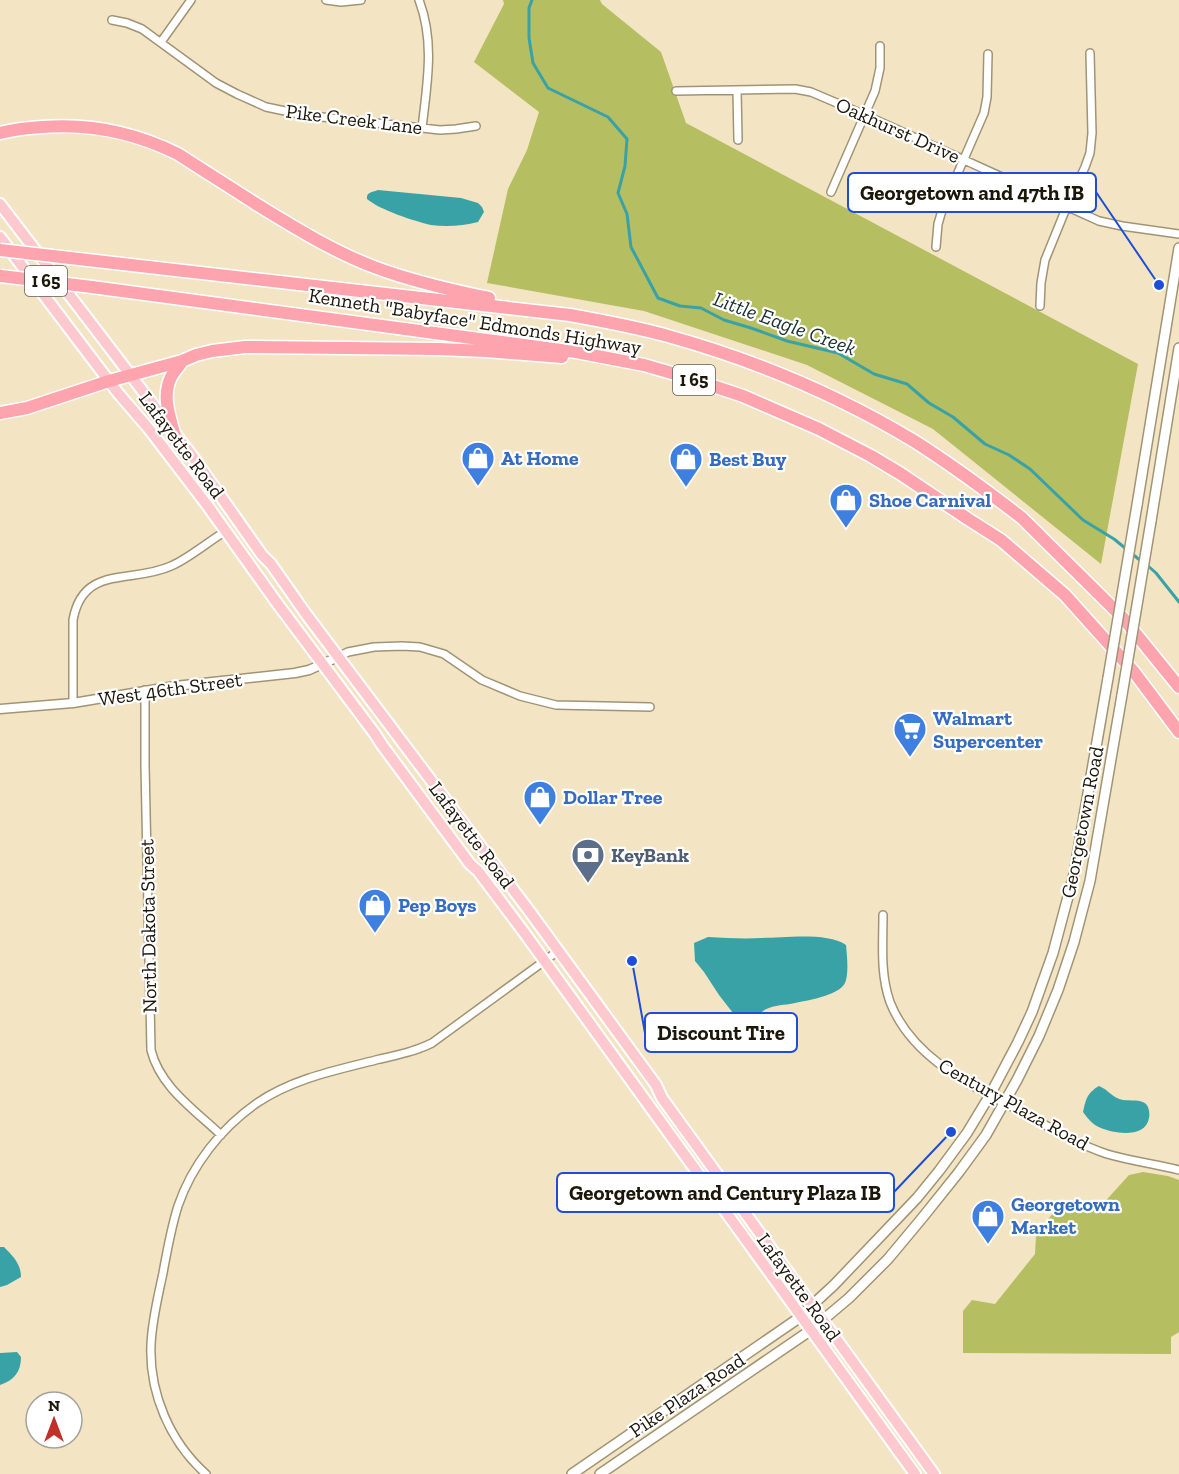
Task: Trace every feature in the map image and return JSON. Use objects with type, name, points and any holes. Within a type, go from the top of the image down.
[{"type":"highway","points":[[0,132],[21,127],[77,125],[138,136],[178,154],[321,243],[368,264],[408,279],[452,291],[570,315]]},
{"type":"highway","name":"Kenneth \"Babyface\" Edmonds Highway","points":[[0,250],[570,315],[665,335],[771,370],[832,397],[913,440],[979,484],[1022,518],[1123,618],[1179,687]]},
{"type":"highway","name":"Kenneth \"Babyface\" Edmonds Highway","points":[[1,276],[576,352],[644,365],[699,381],[765,405],[850,445],[901,474],[1001,540],[1065,595],[1134,672],[1179,732]]},
{"type":"highway","points":[[0,413],[27,408],[204,353],[245,347],[477,350],[611,364],[699,381]]},
{"type":"highway","points":[[174,433],[167,408],[167,390],[171,378],[182,361]]},
{"type":"main road","name":"Lafayette Road","points":[[0,204],[193,457],[262,555],[271,564],[558,951],[934,1474]]},
{"type":"main road","name":"Lafayette Road","points":[[0,237],[226,531],[470,864],[478,871],[544,960],[915,1474]]},
{"type":"main road","name":"Georgetown Road","points":[[801,1316],[887,1231],[926,1188],[967,1133],[1014,1050],[1032,1012],[1048,967],[1074,874],[1179,248]]},
{"type":"main road","name":"Georgetown Road","points":[[811,1330],[849,1298],[903,1242],[959,1173],[1005,1104],[1039,1036],[1058,990],[1074,942],[1090,881],[1179,348]]},
{"type":"main road","name":"Pike Plaza Road","points":[[572,1474],[801,1316]]},
{"type":"main road","name":"Pike Plaza Road","points":[[600,1474],[811,1330]]},
{"type":"main road","points":[[639,1428],[648,1442]]},
{"type":"street","points":[[161,42],[191,0]]},
{"type":"street","points":[[326,0],[341,2],[361,0]]},
{"type":"street","points":[[419,0],[425,19],[429,49],[422,128]]},
{"type":"street","name":"Pike Creek Lane","points":[[112,20],[139,28],[207,77],[225,88],[266,106],[304,115],[422,128],[448,130],[476,126]]},
{"type":"street","points":[[831,192],[878,81],[880,46]]},
{"type":"street","points":[[1040,306],[1044,264],[1088,160],[1091,145],[1090,53]]},
{"type":"street","points":[[936,247],[938,224],[943,207],[984,113],[987,97],[988,54]]},
{"type":"street","points":[[737,90],[738,140]]},
{"type":"street","name":"Oakhurst Drive","points":[[676,91],[802,90],[811,92],[1092,218],[1109,224],[1179,234]]},
{"type":"street","points":[[73,703],[73,620],[75,608],[83,594],[97,583],[113,578],[155,572],[172,566],[226,531]]},
{"type":"street","points":[[338,657],[348,652],[374,647],[420,647],[444,654],[482,680],[520,696],[556,705],[650,707]]},
{"type":"street","name":"West 46th Street","points":[[0,709],[73,703],[144,690],[295,673],[312,669],[338,657]]},
{"type":"street","name":"North Dakota Street","points":[[144,690],[151,1050],[166,1083],[221,1135]]},
{"type":"street","name":"Century Plaza Road","points":[[883,915],[883,967],[890,999],[900,1022],[921,1048],[938,1063],[1005,1104],[1096,1150],[1179,1170]]},
{"type":"street","points":[[206,1474],[187,1454],[163,1414],[154,1383],[151,1345],[171,1233],[179,1204],[206,1154],[221,1135],[254,1105],[273,1093],[314,1075],[410,1052],[432,1043],[558,951]]},
{"type":"green space","points":[[503,0],[600,0],[661,52],[686,123],[1138,364],[1101,564],[933,429],[807,365],[644,311],[487,283],[508,189],[527,150],[539,112],[474,62],[504,4]]},
{"type":"green space","points":[[1143,1172],[1179,1180],[1179,1332],[1171,1337],[1171,1354],[963,1353],[963,1311],[972,1300],[995,1304],[1035,1254],[1036,1236],[1061,1202],[1081,1209],[1100,1207],[1129,1175]]},
{"type":"water","points":[[378,190],[461,198],[478,203],[484,212],[478,222],[455,226],[431,225],[388,211],[367,199],[369,194]]},
{"type":"water","points":[[708,937],[817,937],[838,941],[846,945],[845,983],[829,995],[769,1008],[750,1024],[740,1022],[695,961],[694,943]]},
{"type":"water","points":[[1099,1086],[1119,1099],[1144,1102],[1149,1109],[1147,1124],[1136,1132],[1129,1133],[1098,1127],[1083,1112],[1088,1097]]},
{"type":"water","points":[[0,1247],[4,1247],[16,1260],[21,1277],[0,1287]]},
{"type":"water","points":[[17,1352],[21,1357],[18,1371],[13,1378],[0,1385],[0,1353]]},
{"type":"waterway","name":"Little Eagle Creek","points":[[532,0],[529,8],[529,38],[533,63],[548,88],[608,117],[627,139],[625,166],[618,193],[627,214],[631,247],[658,298],[680,306],[701,308],[724,320],[787,341],[838,353],[874,374],[907,384],[929,403],[953,417],[985,444],[1009,455],[1030,469],[1083,520],[1114,539],[1141,561]]},
{"type":"waterway","name":"Little Eagle Creek","points":[[1147,565],[1179,602]]},
{"type":"place","name":"Georgetown and 47th IB","points":[[1159,285]]},
{"type":"place","name":"At Home","points":[[478,487]]},
{"type":"place","name":"Best Buy","points":[[686,488]]},
{"type":"place","name":"Shoe Carnival","points":[[846,529]]},
{"type":"place","name":"Walmart Supercenter","points":[[910,758]]},
{"type":"place","name":"Dollar Tree","points":[[540,826]]},
{"type":"place","name":"KeyBank","points":[[588,884]]},
{"type":"place","name":"Pep Boys","points":[[375,934]]},
{"type":"place","name":"Discount Tire","points":[[632,961]]},
{"type":"place","name":"Georgetown and Century Plaza IB","points":[[951,1132]]},
{"type":"place","name":"Georgetown Market","points":[[988,1245]]}]
